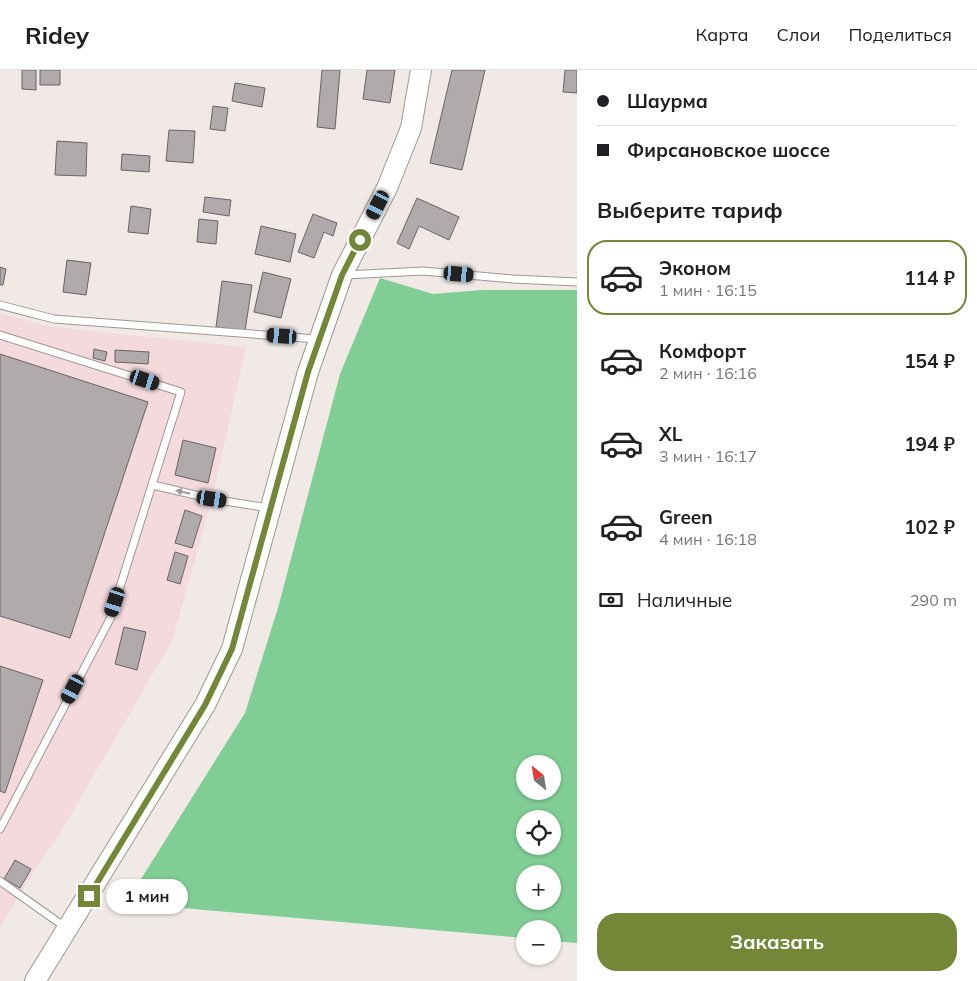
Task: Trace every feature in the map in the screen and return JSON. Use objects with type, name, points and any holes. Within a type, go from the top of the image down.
[{"type":"main road","points":[[35,981],[205,705],[232,649],[308,372],[342,275],[387,188],[411,128],[421,70]]},
{"type":"lane","points":[[342,275],[423,271],[513,279],[577,282]]},
{"type":"lane","points":[[0,305],[54,319],[319,339]]},
{"type":"lane","points":[[0,335],[181,392],[110,619],[0,829]]},
{"type":"lane","points":[[153,485],[212,499],[270,508]]},
{"type":"lane","points":[[0,881],[68,929]]},
{"type":"shaded area","points":[[0,313],[47,326],[246,347],[212,499],[172,641],[59,835],[39,863],[0,927]]},
{"type":"green space","points":[[380,278],[433,294],[482,290],[577,290],[577,943],[561,942],[561,920],[516,920],[516,937],[126,903],[245,713],[278,608],[340,374]]},
{"type":"building","points":[[22,70],[36,70],[36,90],[22,89]]},
{"type":"building","points":[[40,70],[60,70],[60,85],[40,85]]},
{"type":"building","points":[[322,70],[340,70],[335,129],[317,127]]},
{"type":"building","points":[[367,70],[395,70],[390,103],[363,99]]},
{"type":"building","points":[[452,70],[485,70],[462,170],[430,163]]},
{"type":"building","points":[[565,70],[577,70],[577,93],[563,92]]},
{"type":"building","points":[[235,83],[265,88],[262,107],[232,101]]},
{"type":"building","points":[[213,106],[228,108],[225,131],[210,129]]},
{"type":"building","points":[[169,130],[195,131],[193,163],[166,161]]},
{"type":"building","points":[[57,141],[87,143],[86,176],[55,175]]},
{"type":"building","points":[[122,154],[150,156],[149,172],[121,170]]},
{"type":"building","points":[[205,197],[231,200],[229,216],[203,212]]},
{"type":"building","points":[[417,198],[459,217],[449,240],[419,226],[409,249],[397,243]]},
{"type":"building","points":[[131,206],[151,209],[148,234],[128,232]]},
{"type":"building","points":[[313,214],[337,223],[333,236],[324,232],[314,258],[298,252]]},
{"type":"building","points":[[199,219],[218,221],[216,244],[197,242]]},
{"type":"building","points":[[261,226],[296,234],[290,262],[255,254]]},
{"type":"building","points":[[67,260],[91,263],[86,295],[63,292]]},
{"type":"building","points":[[0,267],[6,269],[3,285],[0,285]]},
{"type":"building","points":[[263,272],[291,279],[281,318],[254,312]]},
{"type":"building","points":[[222,281],[252,285],[245,331],[216,327]]},
{"type":"building","points":[[94,349],[107,352],[105,361],[93,358]]},
{"type":"building","points":[[115,350],[149,352],[148,364],[115,362]]},
{"type":"building","points":[[0,354],[148,402],[70,638],[0,616]]},
{"type":"building","points":[[183,440],[216,448],[208,483],[175,475]]},
{"type":"building","points":[[185,510],[202,516],[192,548],[175,543]]},
{"type":"building","points":[[175,552],[188,556],[180,584],[167,580]]},
{"type":"building","points":[[124,627],[146,632],[137,670],[115,664]]},
{"type":"building","points":[[0,666],[43,680],[5,793],[0,791]]},
{"type":"building","points":[[15,860],[31,869],[20,888],[4,879]]},
{"type":"route","points":[[89,896],[205,705],[232,649],[308,372],[342,275],[360,240]]}]
